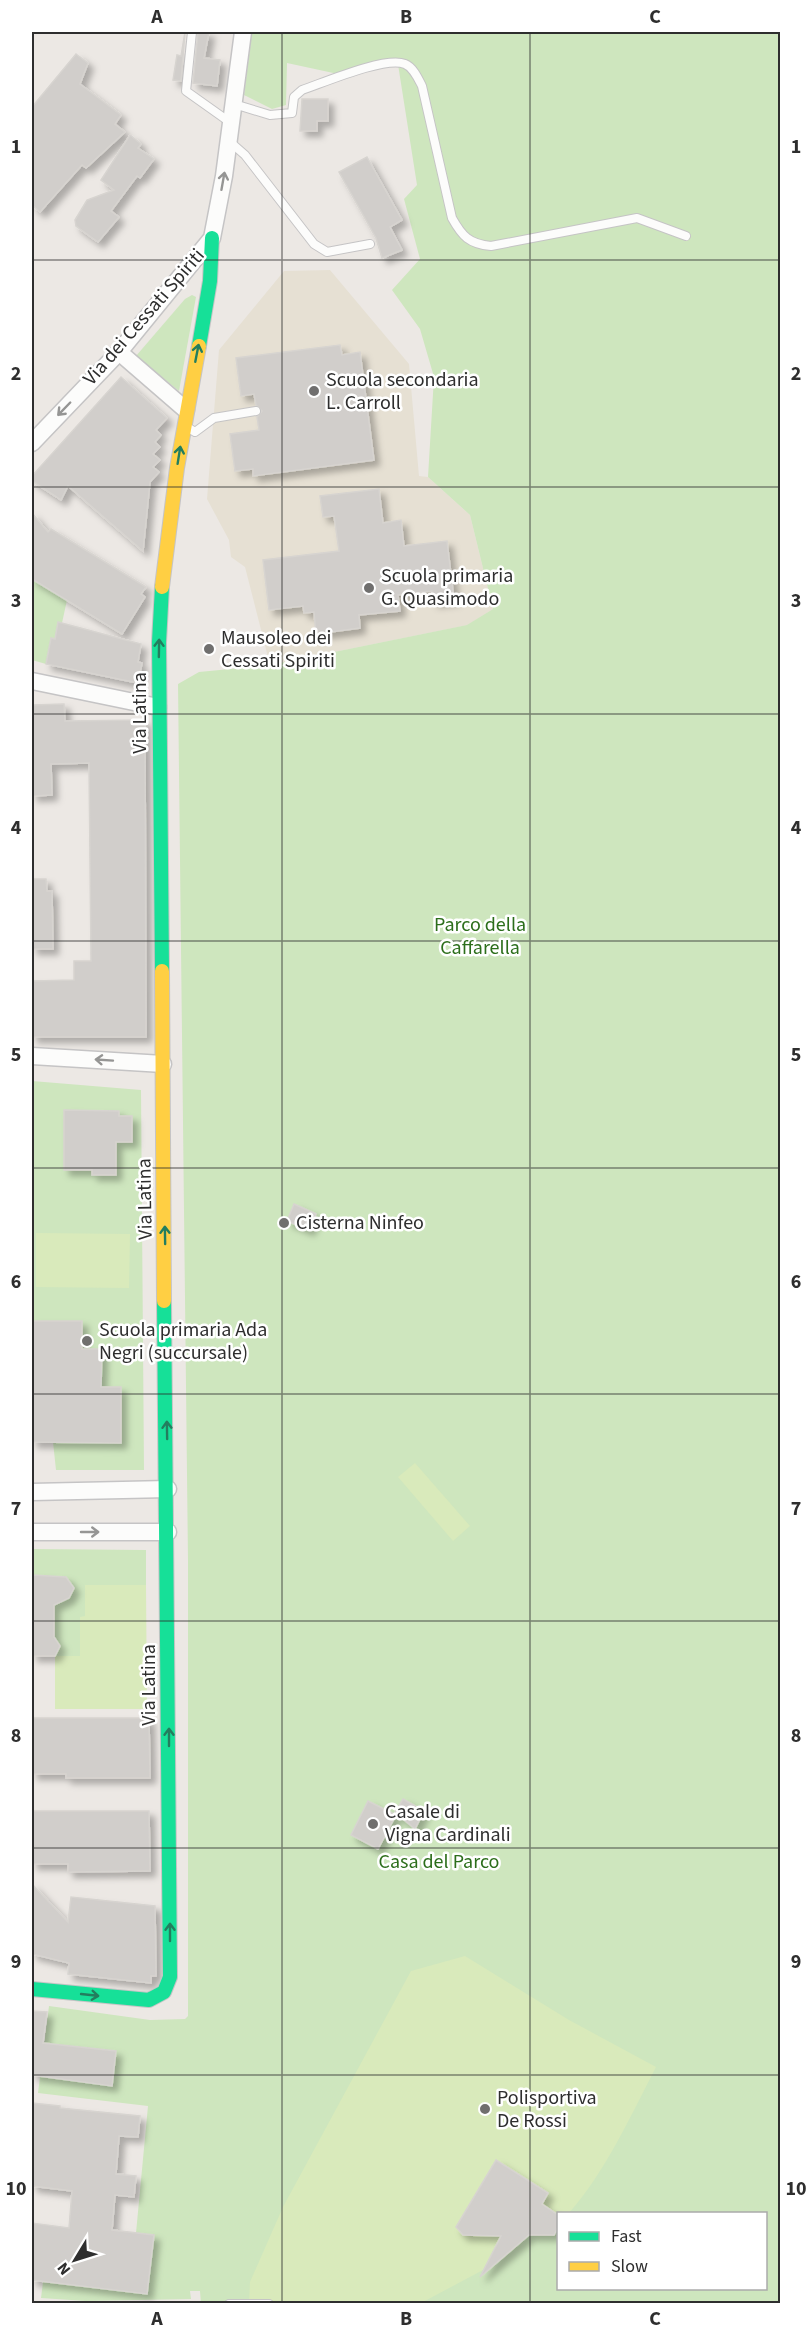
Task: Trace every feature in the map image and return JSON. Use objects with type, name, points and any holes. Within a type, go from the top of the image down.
[{"type":"street","name":"Via dei Cessati Spiriti","points":[[32,443],[118,351],[212,238],[230,132],[243,32]]},
{"type":"street","name":"Via Latina","points":[[32,1989],[143,2000],[158,1997],[167,1990],[170,1977],[168,1489],[158,707],[163,580],[185,418],[213,272],[212,238]]},
{"type":"street","points":[[118,351],[185,418]]},
{"type":"street","points":[[32,681],[158,707]]},
{"type":"street","points":[[32,1056],[163,1064]]},
{"type":"street","points":[[32,1492],[168,1489]]},
{"type":"street","points":[[32,1532],[168,1532]]},
{"type":"lane","points":[[192,32],[186,91],[230,132],[245,155],[314,244],[327,252],[370,244]]},
{"type":"lane","points":[[234,104],[270,115],[292,113],[294,97],[302,90],[387,62],[405,64],[415,72],[422,86],[452,218],[462,236],[469,241],[476,245],[491,246],[637,218],[686,236]]},
{"type":"lane","points":[[185,418],[195,432],[214,418],[256,411]]},
{"type":"lane","points":[[228,2304],[249,2301],[269,2304]]},
{"type":"shaded area","points":[[330,270],[409,364],[419,476],[428,477],[470,515],[493,609],[468,625],[270,665],[245,567],[231,557],[229,540],[207,499],[219,350],[284,271]]},
{"type":"green space","name":"Parco della Caffarella","points":[[252,32],[780,32],[780,2303],[201,2304],[200,2291],[190,2291],[191,2299],[86,2301],[41,2298],[43,2282],[104,2288],[154,2235],[136,2233],[148,2106],[38,2093],[49,2006],[150,2020],[185,2019],[188,2016],[188,1561],[178,684],[199,672],[270,665],[467,625],[493,609],[470,515],[428,477],[434,377],[420,329],[392,290],[420,259],[404,199],[417,185],[397,58],[338,74],[287,63],[286,105],[272,109],[244,95]]},
{"type":"green space","points":[[192,295],[196,297],[179,391],[136,356],[185,299]]},
{"type":"green space","points":[[32,579],[67,600],[62,623],[58,622],[55,639],[51,639],[46,664],[32,660]]},
{"type":"green space","name":"Scuola primaria Ada Negri (succursale)","points":[[32,1081],[141,1090],[144,1470],[56,1470],[53,1442],[121,1443],[121,1387],[45,1387],[82,1370],[82,1322],[32,1321]],"holes":[[[64,1111],[119,1111],[119,1116],[132,1116],[132,1141],[116,1141],[116,1175],[93,1175],[92,1170],[64,1170]]]},
{"type":"green space","points":[[36,1233],[130,1234],[129,1288],[36,1287]]},
{"type":"green space","points":[[415,1463],[470,1526],[453,1541],[398,1477]]},
{"type":"green space","points":[[32,1549],[146,1550],[146,1585],[85,1585],[85,1617],[80,1617],[80,1656],[55,1656],[59,1647],[54,1640],[54,1602],[69,1598],[74,1588],[66,1577],[32,1575]]},
{"type":"green space","points":[[85,1585],[146,1585],[147,1709],[55,1709],[55,1656],[80,1656],[80,1617],[85,1616]]},
{"type":"green space","name":"Polisportiva De Rossi","points":[[465,1956],[569,2020],[656,2067],[595,2180],[570,2212],[557,2212],[557,2229],[554,2235],[529,2235],[498,2262],[421,2303],[249,2304],[250,2282],[283,2207],[411,1971]]},
{"type":"building","points":[[185,32],[181,81],[173,80],[177,55],[181,56]]},
{"type":"building","points":[[198,32],[209,32],[204,58],[220,60],[217,86],[193,83]]},
{"type":"building","points":[[76,54],[88,63],[80,84],[121,115],[115,124],[125,132],[86,168],[82,165],[40,212],[32,205],[32,107]]},
{"type":"building","points":[[302,99],[328,99],[328,121],[317,121],[317,131],[300,131]]},
{"type":"building","points":[[130,135],[141,144],[138,148],[154,159],[140,178],[137,176],[111,211],[119,217],[98,242],[76,226],[75,220],[87,200],[114,190],[101,180]]},
{"type":"building","points":[[367,157],[402,220],[390,227],[402,250],[382,258],[376,238],[339,172]]},
{"type":"building","points":[[340,345],[342,355],[360,352],[374,460],[253,476],[253,469],[235,471],[230,434],[259,430],[257,417],[262,411],[256,405],[254,394],[241,396],[236,358]]},
{"type":"building","points":[[121,377],[167,418],[156,430],[161,435],[155,442],[160,447],[153,454],[160,460],[153,467],[159,472],[150,482],[143,551],[68,486],[61,500],[32,481],[32,476]]},
{"type":"building","points":[[379,489],[383,523],[401,520],[404,546],[447,541],[454,599],[433,602],[432,591],[398,595],[400,611],[359,615],[360,628],[316,634],[314,612],[304,613],[303,606],[269,610],[263,560],[339,551],[334,516],[323,517],[320,496]]},
{"type":"building","points":[[32,513],[48,532],[51,529],[146,587],[141,594],[145,597],[122,634],[32,579]]},
{"type":"building","points":[[58,622],[141,644],[138,662],[142,663],[138,683],[46,664],[51,638],[55,639]]},
{"type":"building","points":[[64,704],[65,721],[145,720],[146,1037],[32,1037],[32,981],[74,980],[74,961],[91,961],[89,763],[51,764],[52,795],[32,796],[32,705]]},
{"type":"building","points":[[32,879],[46,879],[47,891],[52,891],[53,949],[32,949]]},
{"type":"building","points":[[64,1110],[119,1111],[119,1116],[132,1116],[132,1142],[116,1142],[116,1175],[92,1175],[92,1170],[64,1170]]},
{"type":"building","points":[[294,1204],[316,1214],[309,1230],[287,1221]]},
{"type":"building","points":[[32,1321],[82,1321],[82,1349],[102,1349],[101,1387],[121,1387],[121,1443],[32,1442]]},
{"type":"building","points":[[32,1575],[66,1577],[74,1588],[69,1598],[54,1605],[54,1637],[60,1646],[55,1656],[32,1656]]},
{"type":"building","points":[[32,1718],[149,1718],[150,1778],[66,1778],[66,1774],[32,1774]]},
{"type":"building","points":[[403,1799],[424,1811],[415,1829],[395,1812]]},
{"type":"building","name":"Casale di Vigna Cardinali","points":[[368,1801],[396,1815],[378,1849],[351,1835]]},
{"type":"building","points":[[32,1811],[149,1811],[150,1871],[68,1872],[68,1864],[32,1864]]},
{"type":"building","points":[[32,1884],[68,1922],[71,1897],[155,1906],[156,1976],[151,1976],[151,1983],[68,1974],[69,1963],[32,1954]]},
{"type":"building","points":[[32,2011],[47,2012],[43,2043],[116,2051],[112,2086],[32,2075]]},
{"type":"building","points":[[32,2103],[140,2116],[138,2137],[119,2136],[116,2174],[136,2176],[134,2197],[115,2195],[112,2230],[154,2235],[147,2294],[32,2280],[32,2223],[69,2228],[72,2191],[32,2186]]},
{"type":"building","points":[[496,2160],[548,2193],[542,2204],[557,2214],[557,2229],[554,2235],[529,2235],[480,2277],[501,2236],[463,2235],[456,2227]]},
{"type":"traffic: fast","points":[[199,346],[210,281],[212,238]]},
{"type":"traffic: fast","points":[[162,587],[159,642],[162,971]]},
{"type":"traffic: fast","points":[[32,1989],[149,2000],[164,1992],[170,1977],[164,1301]]},
{"type":"traffic: slow","points":[[162,587],[177,468],[199,346]]},
{"type":"traffic: slow","points":[[162,971],[164,1301]]},
{"type":"place","name":"Scuola secondaria L. Carroll","points":[[314,391]]},
{"type":"place","name":"Scuola primaria G. Quasimodo","points":[[369,588]]},
{"type":"place","name":"Mausoleo dei Cessati Spiriti","points":[[209,649]]},
{"type":"place","name":"Cisterna Ninfeo","points":[[284,1223]]},
{"type":"place","name":"Scuola primaria Ada Negri (succursale)","points":[[87,1341]]},
{"type":"place","name":"Casale di Vigna Cardinali","points":[[373,1824]]},
{"type":"place","name":"Polisportiva De Rossi","points":[[485,2109]]},
{"type":"park label","name":"Casa del Parco","points":[[439,1862]]}]
